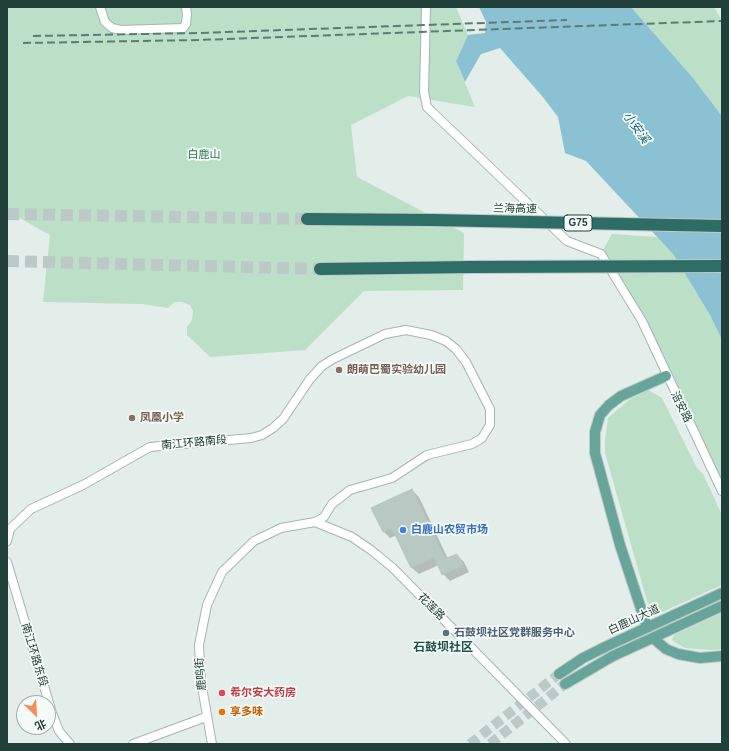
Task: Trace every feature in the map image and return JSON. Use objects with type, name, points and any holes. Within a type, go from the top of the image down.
[{"type":"highway","name":"兰海高速","points":[[307,219],[722,226]]},
{"type":"highway","points":[[320,269],[722,266]]},
{"type":"main road","points":[[647,627],[618,537],[595,452],[595,432],[600,415],[609,405],[621,396],[666,376]]},
{"type":"main road","name":"白鹿山大道","points":[[559,674],[583,658],[722,593]]},
{"type":"main road","points":[[565,684],[596,665],[722,606]]},
{"type":"main road","points":[[653,638],[666,649],[678,654],[700,658],[722,656]]},
{"type":"street","points":[[100,7],[105,22],[112,28],[121,30],[183,28],[186,24],[186,7]]},
{"type":"street","name":"涪安路","points":[[426,7],[424,92],[427,107],[567,241],[601,254],[642,321],[666,376],[722,492]]},
{"type":"street","name":"南江环路南段","points":[[8,529],[31,509],[83,485],[150,447],[251,438],[262,435],[273,428],[282,419],[310,379],[322,366],[333,359],[390,332],[406,330],[431,335],[446,341],[456,349],[466,362],[490,409],[490,425],[482,438],[472,444],[427,455],[392,478],[350,490],[332,504],[324,517],[315,522]]},
{"type":"street","name":"鹿鸣街","points":[[212,744],[206,717],[201,681],[199,645],[207,604],[222,572],[254,541],[281,528],[315,522]]},
{"type":"street","name":"花莲路","points":[[315,522],[352,537],[371,550],[392,568],[566,744]]},
{"type":"street","points":[[7,541],[8,529]]},
{"type":"street","name":"南江环路东段","points":[[7,562],[52,713],[59,731],[70,744]]},
{"type":"street","points":[[133,744],[206,717]]},
{"type":"green space","name":"白鹿山","points":[[7,7],[456,7],[468,35],[456,61],[475,107],[408,96],[351,125],[357,177],[464,233],[463,290],[364,291],[305,350],[210,357],[187,335],[187,327],[192,320],[193,311],[190,305],[182,302],[174,302],[168,308],[142,304],[43,302],[50,235],[7,211]]},
{"type":"green space","points":[[631,7],[714,7],[722,21],[722,116],[693,78]]},
{"type":"green space","points":[[612,234],[657,237],[673,254],[710,315],[722,340],[722,491],[642,321],[601,254]]},
{"type":"green space","points":[[648,390],[662,398],[697,468],[703,474],[722,515],[722,585],[660,613],[652,610],[647,601],[605,453],[608,418],[629,400]]},
{"type":"green space","points":[[722,613],[722,649],[710,650],[685,648],[673,641],[672,639],[674,635]]},
{"type":"water","name":"小安溪","points":[[479,7],[631,7],[693,78],[722,116],[722,340],[710,315],[673,254],[586,161],[565,153],[558,117],[542,96],[500,48],[481,54],[465,82],[456,61],[468,35],[485,33],[486,22]]},
{"type":"building","points":[[412,489],[445,559],[457,554],[463,565],[442,575],[434,557],[411,568],[392,528],[383,532],[371,508]]},
{"type":"tunnel","points":[[7,214],[307,219]]},
{"type":"tunnel","points":[[7,261],[320,269]]},
{"type":"tunnel","points":[[470,744],[559,674]]},
{"type":"tunnel","points":[[490,744],[565,684]]},
{"type":"railway","points":[[33,36],[199,33],[567,20]]},
{"type":"railway","points":[[23,43],[199,40],[722,21]]},
{"type":"place","name":"朗萌巴蜀实验幼儿园","points":[[339,370]]},
{"type":"place","name":"凤凰小学","points":[[132,418]]},
{"type":"place","name":"白鹿山农贸市场","points":[[403,530]]},
{"type":"place","name":"石鼓坝社区党群服务中心","points":[[446,633]]},
{"type":"place","name":"希尔安大药房","points":[[222,693]]},
{"type":"place","name":"享多味","points":[[222,712]]},
{"type":"district","name":"石鼓坝社区","points":[[443,648]]}]
